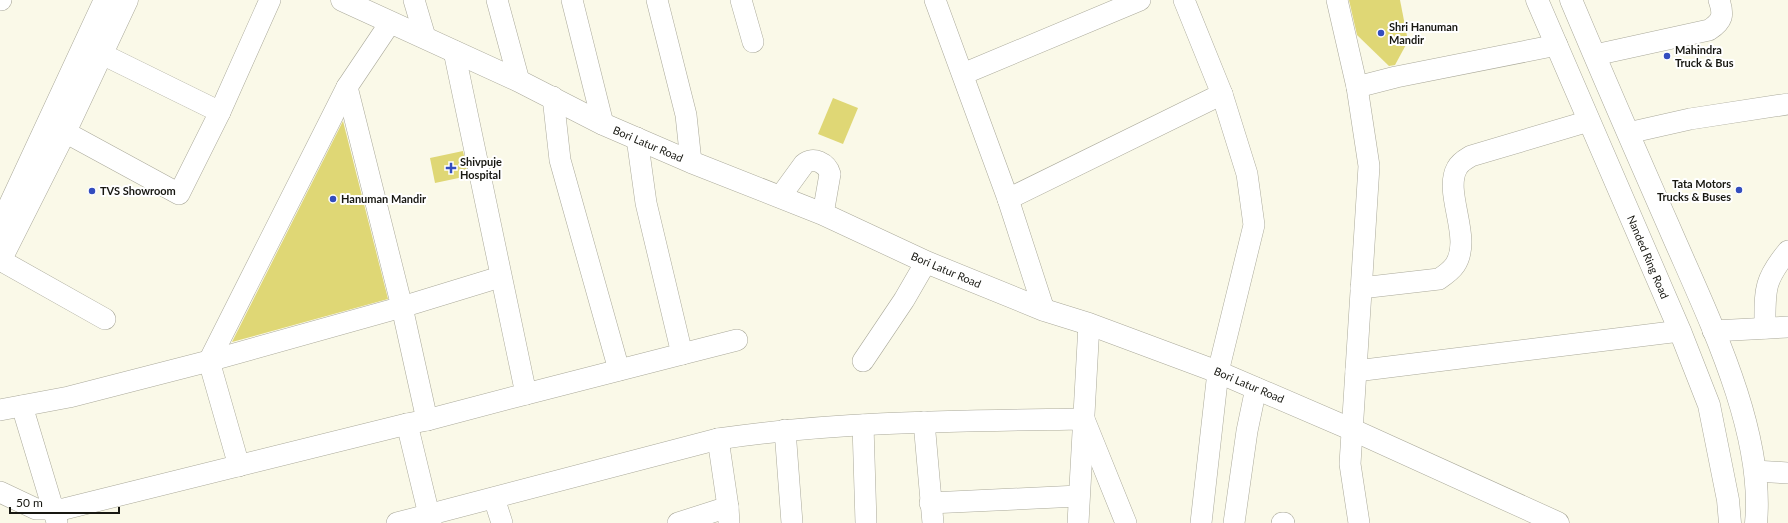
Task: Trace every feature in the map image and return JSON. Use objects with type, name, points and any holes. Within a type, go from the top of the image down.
[{"type":"main road","points":[[0,226],[5,202],[105,0]]},
{"type":"main road","points":[[0,260],[65,132],[127,0]]},
{"type":"main road","name":"Bori Latur Road","points":[[342,0],[377,12],[425,37],[519,80],[603,124],[691,162],[823,214],[926,262],[1044,310],[1089,324],[1218,372],[1353,430],[1558,523]]},
{"type":"main road","name":"Nanded Ring Road","points":[[1537,0],[1680,332],[1708,405],[1726,486],[1730,523]]},
{"type":"main road","points":[[1570,0],[1713,331],[1732,380],[1749,436],[1755,471],[1758,505],[1756,523]]},
{"type":"street","points":[[65,132],[179,194],[220,112],[270,0]]},
{"type":"street","points":[[414,0],[425,37]]},
{"type":"street","points":[[497,0],[519,80]]},
{"type":"street","points":[[572,0],[603,124]]},
{"type":"street","points":[[657,0],[686,115],[691,162]]},
{"type":"street","points":[[741,0],[753,42]]},
{"type":"street","points":[[935,0],[1008,199],[1044,310]]},
{"type":"street","points":[[963,74],[1140,0]]},
{"type":"street","points":[[1184,0],[1222,94],[1247,174],[1254,225],[1218,372],[1201,523]]},
{"type":"street","points":[[1337,0],[1357,87],[1369,166],[1350,464],[1359,523]]},
{"type":"street","points":[[1595,55],[1709,30],[1718,24],[1722,17],[1722,10],[1719,0]]},
{"type":"street","points":[[239,466],[209,360],[348,87],[377,12]]},
{"type":"street","points":[[1357,87],[1396,77],[1557,45]]},
{"type":"street","points":[[454,50],[500,277],[526,394]]},
{"type":"street","points":[[102,54],[220,112]]},
{"type":"street","points":[[348,87],[402,307],[430,519]]},
{"type":"street","points":[[1008,199],[1222,94]]},
{"type":"street","points":[[553,97],[560,160],[619,370]]},
{"type":"street","points":[[1628,133],[1690,119],[1788,104]]},
{"type":"street","points":[[1361,288],[1439,279],[1450,272],[1456,264],[1461,248],[1461,235],[1454,194],[1454,179],[1457,168],[1471,156],[1589,121]]},
{"type":"street","points":[[637,138],[646,204],[682,354]]},
{"type":"street","points":[[780,197],[804,164],[812,159],[825,165],[830,174],[823,214]]},
{"type":"street","points":[[1765,328],[1765,294],[1767,284],[1772,272],[1788,251]]},
{"type":"street","points":[[0,260],[104,319]]},
{"type":"street","points":[[863,360],[904,300],[926,262]]},
{"type":"street","points":[[0,410],[69,397],[209,360],[402,307],[500,277]]},
{"type":"street","points":[[1078,523],[1089,324]]},
{"type":"street","points":[[1713,331],[1788,326]]},
{"type":"street","points":[[1356,371],[1680,332]]},
{"type":"street","points":[[55,516],[64,509],[417,422],[737,340]]},
{"type":"street","points":[[1234,523],[1247,431],[1256,388]]},
{"type":"street","points":[[22,406],[55,516]]},
{"type":"street","points":[[397,523],[430,519],[494,498],[718,439],[785,430],[863,425],[924,422],[1084,419]]},
{"type":"street","points":[[1084,419],[1126,523]]},
{"type":"street","points":[[924,422],[930,503],[933,523]]},
{"type":"street","points":[[863,425],[866,523]]},
{"type":"street","points":[[785,430],[792,523]]},
{"type":"street","points":[[678,523],[729,515],[718,439]]},
{"type":"street","points":[[1755,471],[1788,474]]},
{"type":"street","points":[[0,492],[55,516]]},
{"type":"street","points":[[930,503],[1079,496]]},
{"type":"street","points":[[494,498],[502,523]]},
{"type":"building","name":"Shri Hanuman Mandir","points":[[1349,0],[1400,0],[1408,41],[1395,65],[1389,66],[1357,35]]},
{"type":"building","points":[[833,98],[858,108],[843,144],[818,134]]},
{"type":"building","name":"Hanuman Mandir","points":[[343,121],[388,299],[232,342]]},
{"type":"building","points":[[463,151],[468,176],[435,183],[430,158]]},
{"type":"place","name":"Shri Hanuman Mandir","points":[[1381,33]]},
{"type":"place","name":"Mahindra Truck & Bus","points":[[1667,56]]},
{"type":"place","name":"Shivpuje Hospital","points":[[451,168]]},
{"type":"place","name":"Tata Motors Trucks & Buses","points":[[1739,190]]},
{"type":"place","name":"TVS Showroom","points":[[92,191]]},
{"type":"place","name":"Hanuman Mandir","points":[[333,199]]}]
